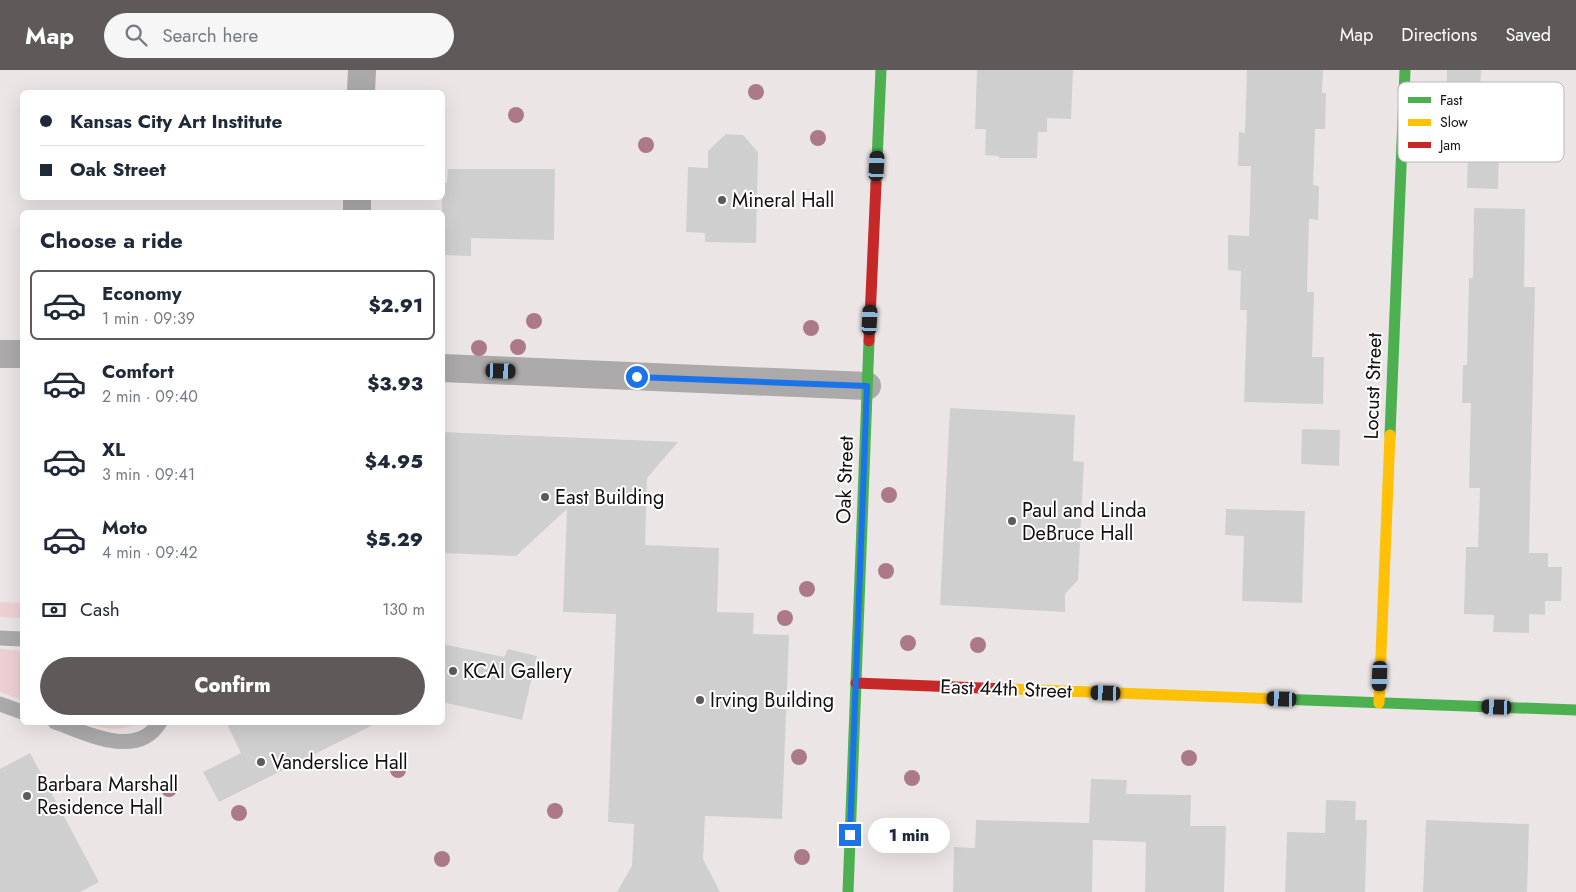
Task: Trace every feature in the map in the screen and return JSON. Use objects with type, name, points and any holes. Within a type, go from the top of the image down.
[{"type":"street","points":[[361,90],[362,70]]},
{"type":"street","name":"Oak Street","points":[[848,892],[881,70]]},
{"type":"street","name":"Locust Street","points":[[1379,703],[1401,162]]},
{"type":"street","points":[[0,354],[20,354]]},
{"type":"street","points":[[445,368],[867,386]]},
{"type":"street","name":"East 44th Street","points":[[856,683],[1576,710]]},
{"type":"lane","points":[[0,638],[20,639]]},
{"type":"lane","points":[[0,704],[20,711]]},
{"type":"lane","points":[[64,725],[111,741],[126,743],[142,739],[156,730],[158,725]]},
{"type":"shaded area","points":[[0,602],[20,603],[20,618],[0,617]]},
{"type":"shaded area","points":[[0,649],[20,651],[20,699],[0,692]]},
{"type":"shaded area","points":[[90,725],[136,725],[119,729]]},
{"type":"building","points":[[977,70],[1073,70],[1071,119],[1047,118],[1047,132],[1038,132],[1037,158],[999,158],[999,156],[985,155],[986,129],[975,129]]},
{"type":"building","points":[[1247,70],[1323,70],[1322,93],[1326,93],[1325,129],[1315,129],[1313,185],[1319,186],[1318,220],[1309,219],[1307,292],[1314,292],[1312,357],[1324,357],[1323,404],[1244,402],[1247,310],[1240,310],[1241,271],[1228,270],[1228,235],[1249,236],[1251,166],[1238,166],[1239,132],[1245,133]]},
{"type":"building","points":[[1447,70],[1481,70],[1481,82],[1447,82]]},
{"type":"building","name":"Mineral Hall","points":[[726,134],[743,135],[758,152],[756,243],[705,242],[705,233],[686,232],[688,167],[708,168],[708,151]]},
{"type":"building","points":[[1468,162],[1499,162],[1498,189],[1467,188]]},
{"type":"building","points":[[448,169],[555,169],[554,240],[471,238],[471,256],[445,255],[445,210],[442,210],[442,200],[445,200],[445,183],[447,183]]},
{"type":"building","points":[[1474,208],[1525,209],[1524,287],[1535,287],[1529,553],[1548,553],[1548,567],[1562,567],[1561,601],[1545,601],[1545,615],[1529,614],[1529,633],[1493,632],[1494,615],[1464,614],[1466,547],[1478,547],[1480,488],[1469,488],[1471,403],[1462,403],[1463,365],[1467,365],[1469,278],[1473,278]]},
{"type":"building","name":"Paul and Linda DeBruce Hall","points":[[950,408],[1075,415],[1073,461],[1084,462],[1078,580],[1065,594],[1065,612],[940,605]]},
{"type":"building","points":[[1302,429],[1340,430],[1339,466],[1301,464]]},
{"type":"building","name":"Irving Building","points":[[445,432],[678,442],[647,478],[645,545],[719,548],[717,612],[754,613],[753,634],[789,635],[782,819],[705,816],[703,859],[720,892],[617,892],[632,866],[634,824],[608,822],[616,614],[563,612],[567,509],[516,556],[445,553]]},
{"type":"building","points":[[1226,509],[1305,511],[1302,603],[1242,601],[1244,536],[1225,535]]},
{"type":"building","name":"Vanderslice Hall","points":[[445,645],[504,657],[508,649],[537,656],[522,720],[445,703]]},
{"type":"building","name":"Vanderslice Hall","points":[[227,725],[373,725],[219,802],[203,772],[241,753]]},
{"type":"building","name":"Barbara Marshall Residence Hall","points":[[30,753],[99,882],[80,892],[0,892],[0,769]]},
{"type":"building","points":[[1091,779],[1127,780],[1126,794],[1191,795],[1190,826],[1226,826],[1224,892],[1145,892],[1146,842],[1093,840],[1092,892],[953,892],[954,847],[975,848],[976,820],[1089,823]]},
{"type":"building","points":[[1326,800],[1356,801],[1355,820],[1367,820],[1365,892],[1285,892],[1287,832],[1325,833]]},
{"type":"building","points":[[1426,820],[1529,824],[1527,892],[1423,892]]},
{"type":"traffic: fast","points":[[876,184],[881,70]]},
{"type":"traffic: fast","points":[[1405,70],[1405,82]]},
{"type":"traffic: fast","points":[[1390,435],[1401,162]]},
{"type":"traffic: fast","points":[[848,892],[869,341]]},
{"type":"traffic: fast","points":[[1278,699],[1576,710]]},
{"type":"traffic: slow","points":[[1379,703],[1390,435]]},
{"type":"traffic: slow","points":[[1006,689],[1278,699]]},
{"type":"traffic: jam","points":[[869,341],[876,184]]},
{"type":"traffic: jam","points":[[856,683],[1006,689]]},
{"type":"place","name":"Mineral Hall","points":[[722,200]]},
{"type":"place","name":"East Building","points":[[545,497]]},
{"type":"place","name":"Paul and Linda DeBruce Hall","points":[[1012,521]]},
{"type":"place","name":"KCAI Gallery","points":[[453,671]]},
{"type":"place","name":"Irving Building","points":[[700,700]]},
{"type":"place","name":"Vanderslice Hall","points":[[261,762]]},
{"type":"place","name":"Barbara Marshall Residence Hall","points":[[27,796]]},
{"type":"route","points":[[637,377],[867,386],[850,835]]}]
